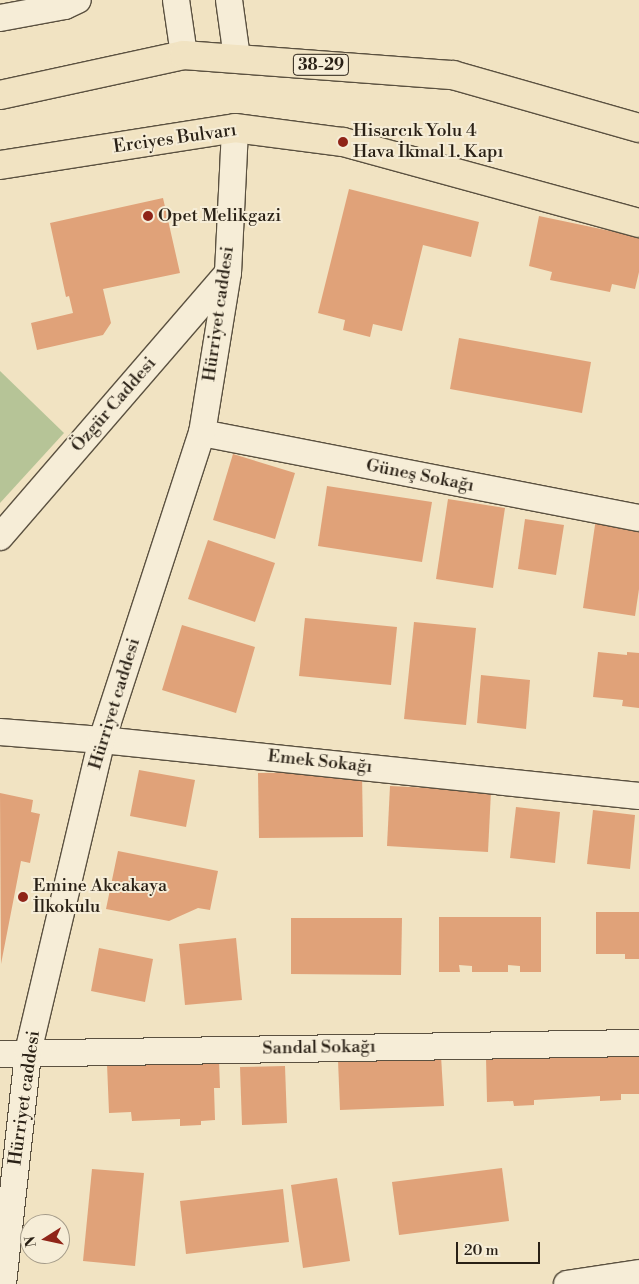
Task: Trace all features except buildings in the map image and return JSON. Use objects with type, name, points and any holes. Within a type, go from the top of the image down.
[{"type":"highway","name":"38-29","points":[[0,94],[184,54],[453,76],[639,128]]},
{"type":"highway","name":"Erciyes Bulvarı","points":[[0,165],[235,128],[343,142],[639,223]]},
{"type":"street","points":[[0,18],[65,6],[78,0]]},
{"type":"street","points":[[176,0],[184,54]]},
{"type":"street","points":[[229,0],[238,58]]},
{"type":"street","name":"Hürriyet caddesi","points":[[3,1284],[28,1052],[102,740],[202,433],[228,273],[235,128]]},
{"type":"street","name":"Özgür Caddesi","points":[[0,537],[228,273]]},
{"type":"street","name":"Güneş Sokağı","points":[[202,433],[639,518]]},
{"type":"street","name":"Emek Sokağı","points":[[0,732],[102,740],[639,796]]},
{"type":"street","name":"Sandal Sokağı","points":[[0,1054],[28,1052],[639,1043]]},
{"type":"street","points":[[567,1284],[639,1273]]},
{"type":"green space","points":[[0,371],[64,433],[0,503]]},
{"type":"place","name":"Hisarcık Yolu 4 Hava İkmal 1. Kapı","points":[[343,142]]},
{"type":"place","name":"Opet Melikgazi","points":[[148,216]]},
{"type":"place","name":"Emine Akcakaya İlkokulu","points":[[23,897]]}]
